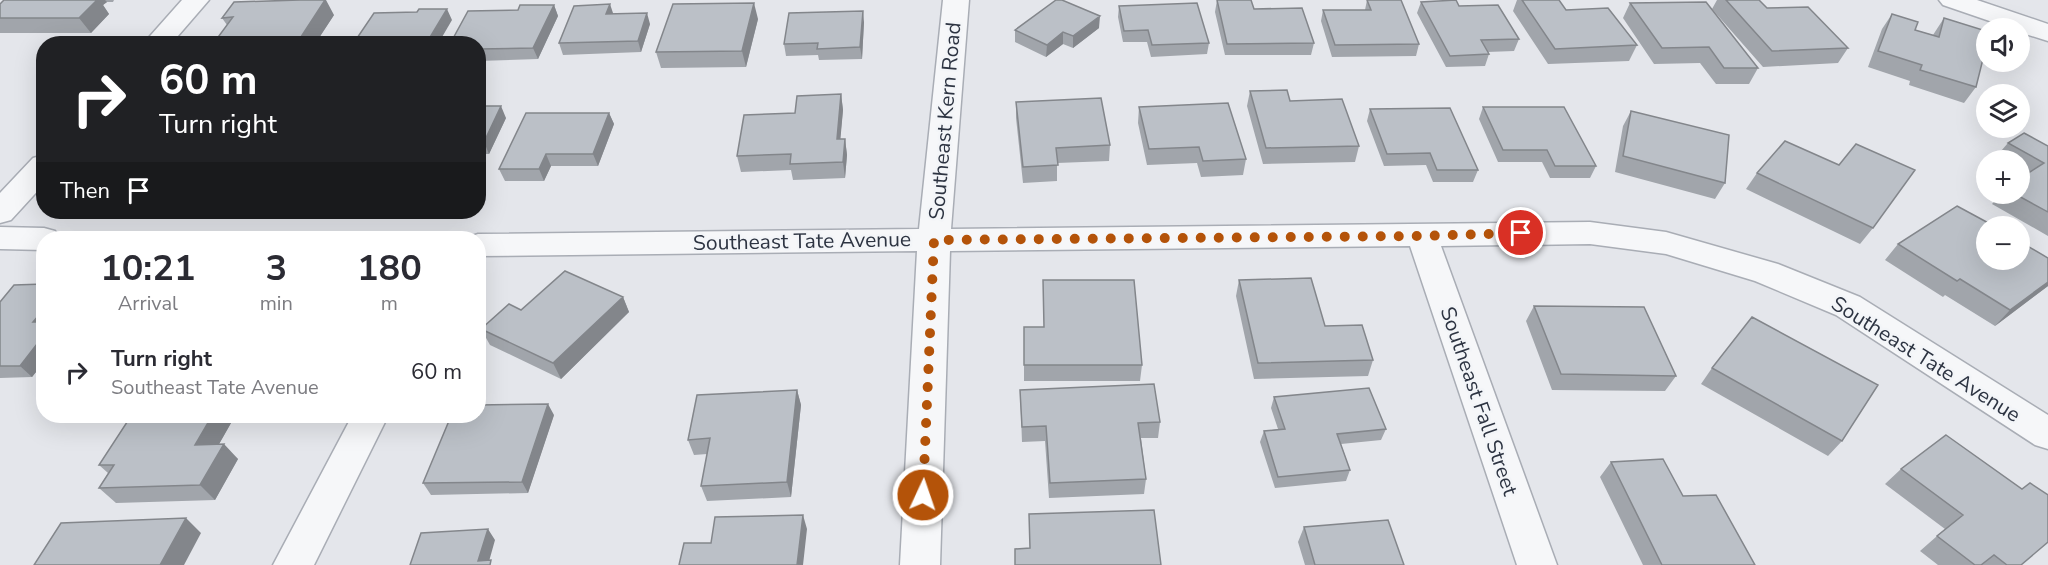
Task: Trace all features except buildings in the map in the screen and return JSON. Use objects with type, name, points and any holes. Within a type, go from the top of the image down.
[{"type":"street","points":[[163,36],[196,0]]},
{"type":"street","name":"Southeast Kern Road","points":[[920,565],[934,240],[956,0]]},
{"type":"street","points":[[1952,0],[2048,33]]},
{"type":"street","points":[[0,212],[36,174]]},
{"type":"street","name":"Southeast Tate Avenue","points":[[486,245],[1590,233],[1666,243],[1766,272],[1848,306],[2048,434]]},
{"type":"street","name":"Southeast Fall Street","points":[[1422,236],[1537,565]]},
{"type":"street","points":[[0,238],[36,239]]},
{"type":"street","points":[[293,565],[366,423]]},
{"type":"route","points":[[923,495],[934,240],[1422,236],[1521,233]]}]
